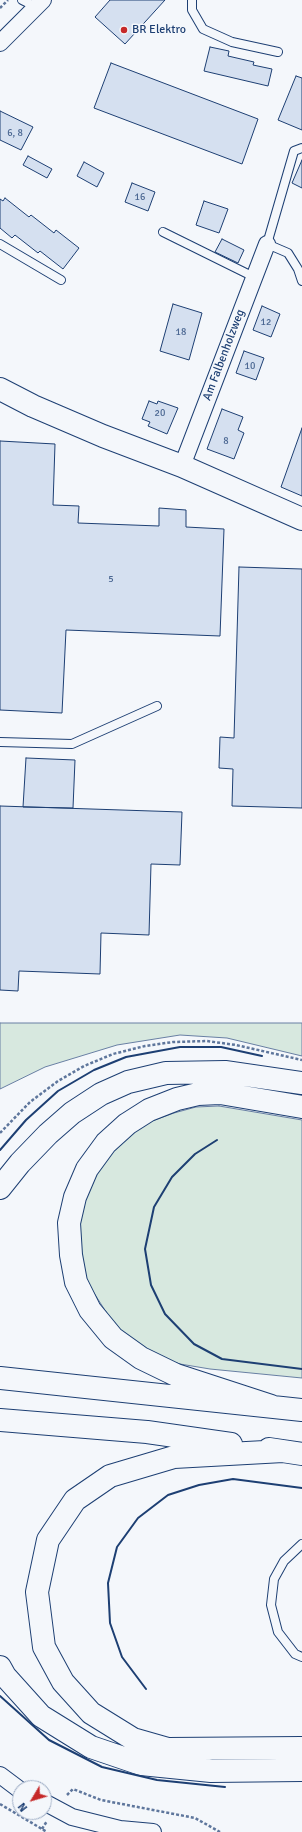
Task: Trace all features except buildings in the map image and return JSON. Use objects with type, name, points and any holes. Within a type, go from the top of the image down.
[{"type":"main road","points":[[0,389],[32,406],[103,436],[182,466],[302,519]]},
{"type":"main road","points":[[0,1188],[48,1134],[72,1114],[101,1094],[128,1082],[166,1073],[226,1072],[302,1083]]},
{"type":"main road","points":[[271,1406],[176,1375],[141,1358],[113,1338],[90,1310],[76,1282],[71,1255],[69,1223],[74,1197],[87,1169],[106,1143],[127,1124],[149,1110],[177,1099],[198,1094],[220,1093],[302,1107]]},
{"type":"main road","points":[[0,1378],[302,1410]]},
{"type":"main road","points":[[0,1420],[147,1432],[293,1452]]},
{"type":"main road","points":[[293,1452],[174,1456],[110,1476],[75,1500],[48,1540],[37,1592],[44,1647],[63,1682],[91,1713],[133,1739],[168,1748],[302,1748]]},
{"type":"main road","points":[[0,1667],[5,1676],[41,1716],[98,1750],[141,1764],[211,1771],[302,1770]]},
{"type":"street","points":[[0,44],[34,2]]},
{"type":"street","name":"Am Falbenholzweg","points":[[182,466],[267,244]]},
{"type":"street","points":[[0,1775],[12,1784]]},
{"type":"street","points":[[52,1806],[72,1817],[100,1828],[120,1828],[153,1832]]},
{"type":"lane","points":[[192,0],[192,10],[203,29],[232,42],[278,52]]},
{"type":"lane","points":[[302,148],[294,151],[267,244],[288,253],[298,268],[302,281]]},
{"type":"lane","points":[[163,232],[254,277]]},
{"type":"lane","points":[[0,244],[61,280]]},
{"type":"lane","points":[[0,742],[72,744],[157,706]]},
{"type":"lane","points":[[302,1544],[284,1562],[274,1579],[271,1605],[278,1632],[295,1654],[302,1657]]},
{"type":"path","points":[[0,8],[8,0]]},
{"type":"path","points":[[52,1804],[73,1789],[101,1800],[195,1818],[220,1832]]},
{"type":"path","points":[[0,1804],[47,1832]]},
{"type":"path","points":[[42,1829],[45,1820]]},
{"type":"shaded area","points":[[0,1023],[302,1023],[302,1056],[227,1038],[180,1035],[117,1045],[45,1067],[0,1089]]},
{"type":"shaded area","points":[[219,1106],[302,1120],[302,1378],[210,1369],[180,1364],[153,1355],[127,1338],[108,1315],[87,1282],[80,1251],[78,1224],[86,1193],[106,1158],[128,1136],[149,1122],[196,1107]]},
{"type":"wall","points":[[0,1150],[26,1120],[58,1091],[94,1070],[126,1057],[180,1047],[221,1047],[262,1056]]},
{"type":"wall","points":[[217,1140],[195,1154],[172,1177],[154,1207],[145,1249],[151,1285],[165,1314],[194,1344],[222,1359],[302,1369]]},
{"type":"wall","points":[[146,1689],[122,1657],[110,1623],[108,1583],[117,1547],[138,1518],[168,1495],[199,1485],[233,1479],[302,1488]]},
{"type":"wall","points":[[0,1696],[49,1740],[102,1767],[157,1780],[225,1787]]},
{"type":"place","name":"BR Elektro","points":[[124,30]]}]
